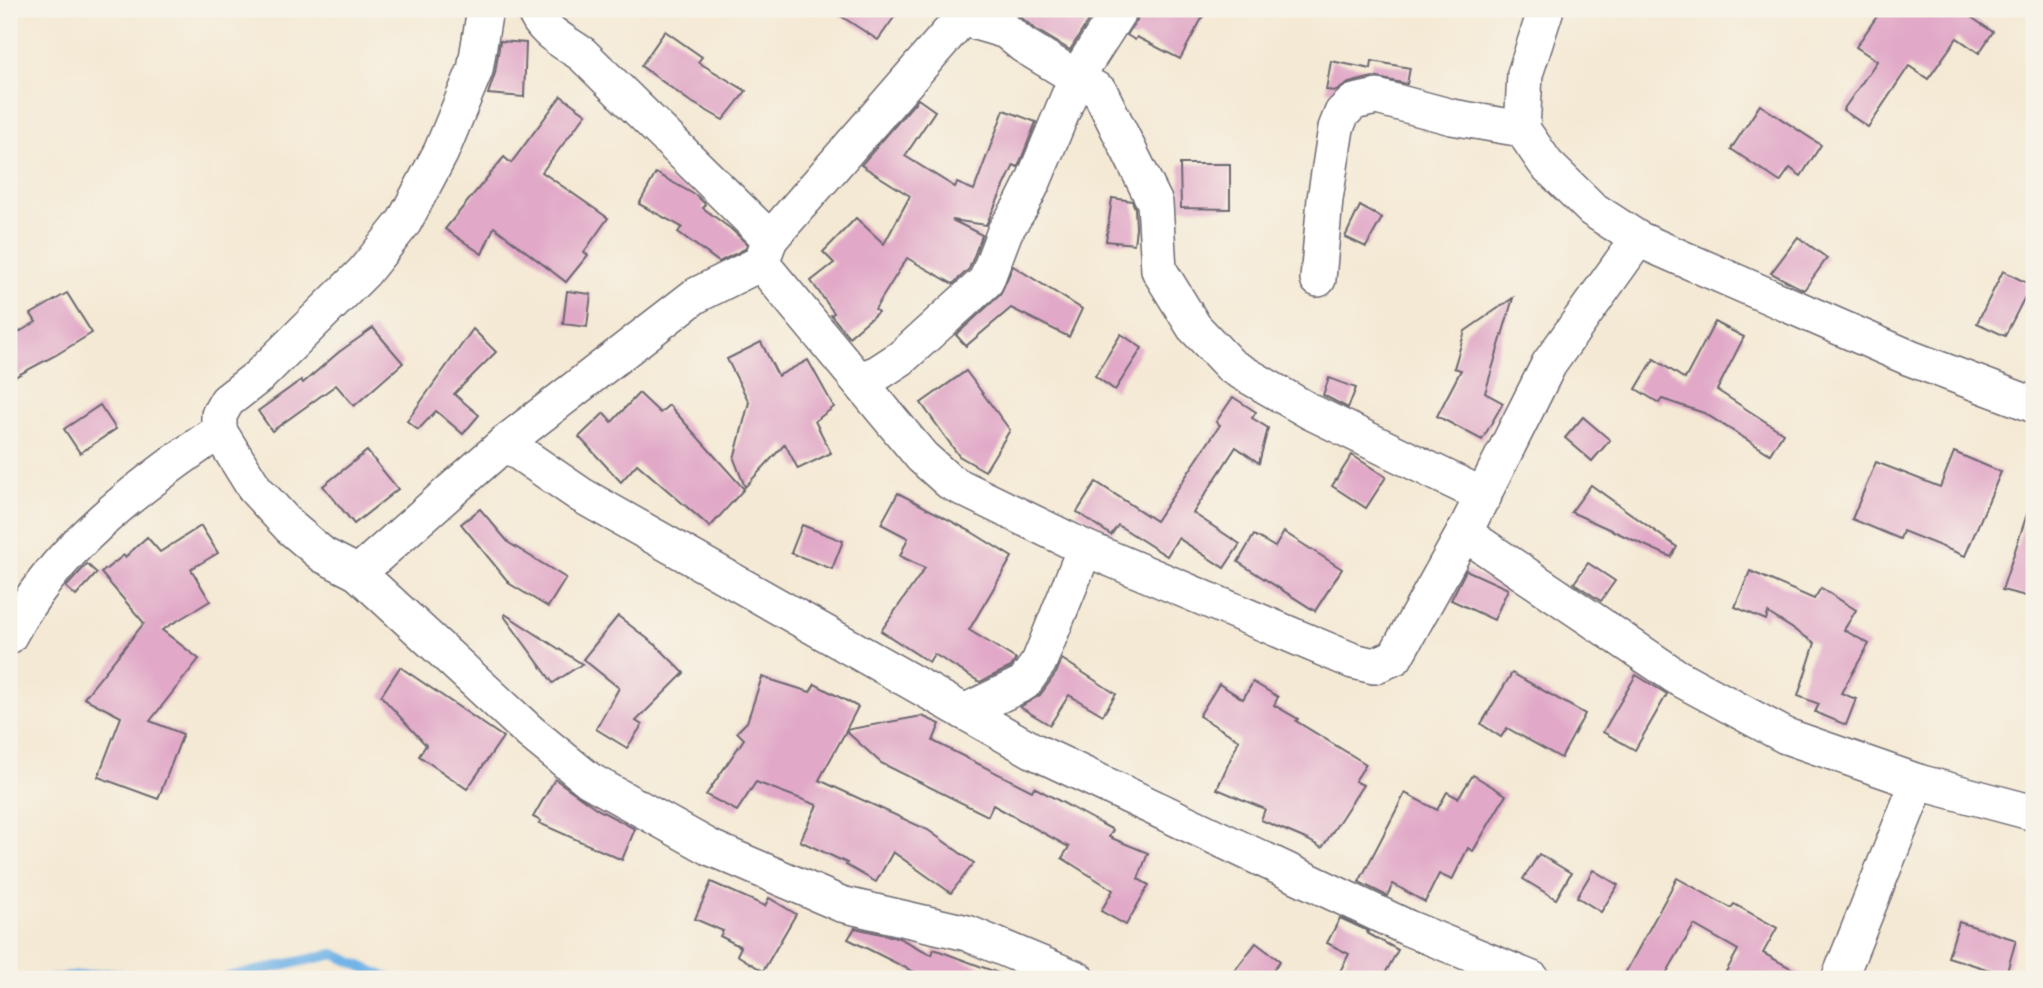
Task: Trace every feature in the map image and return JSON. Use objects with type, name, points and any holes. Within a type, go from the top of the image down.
[{"type":"street","points":[[485,9],[475,70],[441,152],[404,222],[364,272],[259,376],[228,401],[219,415],[219,431],[255,489],[290,527],[323,555],[358,573],[530,732],[589,780],[711,848],[841,904],[967,933],[1077,979]]},
{"type":"street","points":[[534,9],[538,21],[553,35],[582,54],[766,251],[860,380],[922,457],[950,482],[1085,548],[1353,661],[1374,666],[1395,657],[1484,496],[1549,364],[1638,239]]},
{"type":"street","points":[[860,380],[878,373],[901,358],[986,281],[1005,232],[1033,182],[1077,76],[1120,9]]},
{"type":"street","points":[[1546,9],[1525,74],[1522,129],[1546,164],[1592,209],[1638,239],[1910,358],[2034,405]]},
{"type":"street","points":[[358,573],[505,443],[695,296],[766,251],[959,13],[1006,31],[1023,45],[1100,92],[1155,203],[1158,270],[1194,327],[1231,366],[1311,412],[1484,496]]},
{"type":"street","points":[[1318,279],[1325,199],[1336,128],[1342,113],[1354,102],[1377,97],[1452,117],[1522,129]]},
{"type":"street","points":[[9,635],[25,605],[76,544],[145,482],[219,431]]},
{"type":"street","points":[[505,443],[581,495],[1032,750],[1395,923],[1532,979]]},
{"type":"street","points":[[1464,533],[1677,677],[1786,736],[1918,782],[2034,813]]},
{"type":"street","points":[[964,712],[1024,683],[1039,662],[1085,548]]},
{"type":"street","points":[[1839,979],[1918,782]]},
{"type":"building","points":[[830,9],[900,9],[878,40]]},
{"type":"building","points":[[1002,9],[1096,9],[1070,50],[1035,29],[1018,15]]},
{"type":"building","points":[[1140,9],[1207,9],[1180,59],[1137,37],[1135,40],[1127,35],[1137,20]]},
{"type":"building","points":[[1882,9],[1959,9],[1993,32],[1979,53],[1957,38],[1928,79],[1909,66],[1868,127],[1843,110],[1877,61],[1856,47]]},
{"type":"building","points":[[665,31],[702,57],[698,62],[746,91],[723,120],[688,100],[641,66]]},
{"type":"building","points":[[500,41],[526,43],[524,97],[488,94],[495,73]]},
{"type":"building","points":[[1331,61],[1371,69],[1372,61],[1410,68],[1407,84],[1373,77],[1349,83],[1336,91],[1326,90]]},
{"type":"building","points":[[561,96],[586,114],[542,172],[608,218],[584,252],[588,255],[566,282],[494,227],[482,254],[445,229],[504,157],[511,163]]},
{"type":"building","points":[[918,99],[935,111],[905,156],[955,187],[957,183],[974,190],[1004,110],[1036,122],[1018,167],[1014,165],[986,225],[952,220],[982,235],[969,269],[953,284],[907,258],[875,309],[878,312],[849,337],[831,315],[834,313],[811,281],[834,263],[823,252],[856,218],[884,244],[910,196],[861,165]]},
{"type":"building","points":[[1760,105],[1821,145],[1801,176],[1790,168],[1780,182],[1731,149]]},
{"type":"building","points":[[1180,164],[1230,164],[1230,209],[1181,208]]},
{"type":"building","points":[[656,173],[697,196],[705,204],[703,208],[747,244],[745,249],[719,262],[678,232],[682,227],[639,204]]},
{"type":"building","points":[[1112,198],[1132,201],[1136,228],[1134,244],[1106,241]]},
{"type":"building","points":[[1360,206],[1382,218],[1366,247],[1345,237]]},
{"type":"building","points":[[1798,237],[1827,258],[1804,290],[1771,273]]},
{"type":"building","points":[[1013,266],[1082,309],[1069,337],[1011,308],[966,346],[956,335],[1000,295]]},
{"type":"building","points":[[2003,271],[2031,285],[2005,336],[1977,323]]},
{"type":"building","points":[[567,291],[591,294],[587,327],[563,324]]},
{"type":"building","points":[[67,293],[92,333],[9,380],[9,338],[36,322],[31,314]]},
{"type":"building","points":[[1513,298],[1485,393],[1503,403],[1482,440],[1437,416],[1461,370],[1454,368],[1465,331]]},
{"type":"building","points":[[1715,322],[1744,337],[1717,390],[1783,433],[1770,454],[1704,413],[1662,399],[1659,403],[1636,389],[1654,359],[1685,379]]},
{"type":"building","points":[[373,328],[403,363],[354,406],[336,385],[272,431],[258,411],[301,380],[303,383],[339,352]]},
{"type":"building","points":[[473,329],[496,352],[454,394],[479,415],[463,434],[436,411],[418,430],[407,421]]},
{"type":"building","points":[[1121,334],[1142,348],[1115,390],[1095,376]]},
{"type":"building","points":[[761,342],[778,376],[808,360],[834,407],[815,421],[831,453],[798,469],[785,444],[745,487],[734,459],[749,402],[727,359]]},
{"type":"building","points":[[966,371],[1010,430],[985,471],[959,456],[921,403]]},
{"type":"building","points":[[1329,378],[1356,388],[1348,408],[1323,395]]},
{"type":"building","points":[[639,393],[660,413],[669,405],[744,489],[710,527],[637,464],[621,482],[579,437],[604,413],[612,422]]},
{"type":"building","points":[[1233,397],[1256,412],[1252,418],[1268,428],[1259,463],[1236,447],[1193,513],[1240,544],[1224,568],[1178,538],[1167,556],[1118,525],[1111,535],[1077,512],[1096,482],[1156,521],[1220,425],[1216,422]]},
{"type":"building","points":[[100,405],[116,429],[80,453],[64,429]]},
{"type":"building","points":[[1583,417],[1610,440],[1592,461],[1565,438]]},
{"type":"building","points":[[367,451],[398,489],[354,524],[323,486]]},
{"type":"building","points":[[1954,452],[2001,472],[1965,556],[1903,531],[1900,539],[1852,519],[1876,462],[1940,487]]},
{"type":"building","points":[[1352,455],[1386,477],[1366,508],[1332,486]]},
{"type":"building","points":[[1591,485],[1677,547],[1671,557],[1571,512]]},
{"type":"building","points":[[898,493],[970,531],[1012,557],[969,630],[1016,659],[1011,667],[980,682],[934,654],[929,662],[881,631],[925,568],[900,556],[908,538],[881,524]]},
{"type":"building","points":[[2029,508],[2034,508],[2034,598],[2002,590]]},
{"type":"building","points":[[480,509],[509,543],[566,578],[548,607],[510,584],[461,524]]},
{"type":"building","points":[[802,525],[843,541],[832,569],[791,553]]},
{"type":"building","points":[[201,526],[218,553],[191,569],[210,601],[162,630],[199,659],[150,721],[183,734],[158,799],[98,777],[121,717],[84,698],[144,623],[101,573],[124,555],[125,557],[147,537],[160,552]]},
{"type":"building","points":[[1284,532],[1342,569],[1315,611],[1238,562],[1254,535],[1275,547]]},
{"type":"building","points":[[1588,563],[1615,581],[1601,601],[1574,583]]},
{"type":"building","points":[[87,564],[97,573],[76,596],[66,587]]},
{"type":"building","points":[[1466,570],[1508,589],[1494,620],[1451,600]]},
{"type":"building","points":[[1750,571],[1814,599],[1821,588],[1856,610],[1844,630],[1869,644],[1841,693],[1856,699],[1846,725],[1815,712],[1819,704],[1798,696],[1815,643],[1768,613],[1766,620],[1735,607]]},
{"type":"building","points":[[505,614],[582,664],[553,683]]},
{"type":"building","points":[[618,616],[657,646],[684,673],[636,721],[642,725],[627,748],[596,729],[619,688],[583,659]]},
{"type":"building","points":[[1062,659],[1116,694],[1103,715],[1069,695],[1050,725],[1020,707],[1040,695],[1056,673]]},
{"type":"building","points":[[400,667],[503,737],[467,789],[419,756],[426,745],[381,696]]},
{"type":"building","points":[[1512,673],[1585,714],[1561,758],[1507,728],[1501,737],[1481,724]]},
{"type":"building","points":[[1636,675],[1667,694],[1635,750],[1603,732]]},
{"type":"building","points":[[762,677],[810,692],[815,684],[858,707],[846,730],[922,716],[940,724],[933,741],[1032,791],[1034,787],[1113,830],[1109,837],[1148,853],[1138,879],[1149,885],[1126,925],[1101,911],[1113,890],[1062,858],[1069,847],[993,805],[988,816],[881,763],[846,731],[819,780],[928,830],[974,863],[951,893],[893,852],[876,882],[846,865],[847,863],[800,841],[817,805],[756,782],[737,811],[706,795],[744,739],[737,732],[747,722]]},
{"type":"building","points":[[1253,682],[1278,697],[1274,705],[1298,719],[1296,721],[1366,764],[1355,781],[1363,785],[1322,848],[1261,820],[1265,809],[1217,789],[1239,740],[1199,716],[1219,684],[1243,699]]},
{"type":"building","points":[[1473,775],[1506,795],[1473,851],[1468,848],[1452,880],[1439,874],[1425,902],[1393,884],[1387,896],[1359,882],[1405,793],[1437,810],[1447,792],[1458,798]]},
{"type":"building","points":[[555,779],[597,809],[635,829],[622,860],[539,823],[541,821],[533,817]]},
{"type":"building","points":[[1539,854],[1571,873],[1556,899],[1523,879]]},
{"type":"building","points":[[1593,870],[1618,885],[1601,912],[1577,897]]},
{"type":"building","points":[[1677,878],[1731,908],[1734,904],[1777,928],[1763,953],[1811,979],[1722,979],[1738,950],[1694,925],[1663,979],[1622,979]]},
{"type":"building","points":[[711,882],[765,906],[769,898],[796,914],[763,971],[737,955],[741,947],[720,936],[723,931],[695,919]]},
{"type":"building","points":[[1340,918],[1368,931],[1367,933],[1398,950],[1382,979],[1336,979],[1349,954],[1327,943]]},
{"type":"building","points":[[1959,922],[2016,940],[2006,975],[1948,957]]},
{"type":"building","points":[[855,928],[899,938],[932,955],[934,949],[1009,979],[923,979],[924,977],[848,939]]},
{"type":"building","points":[[1256,943],[1280,961],[1266,979],[1228,979]]},
{"type":"waterway","points":[[220,979],[334,954],[390,979]]},
{"type":"waterway","points":[[53,979],[113,973],[138,979]]}]
